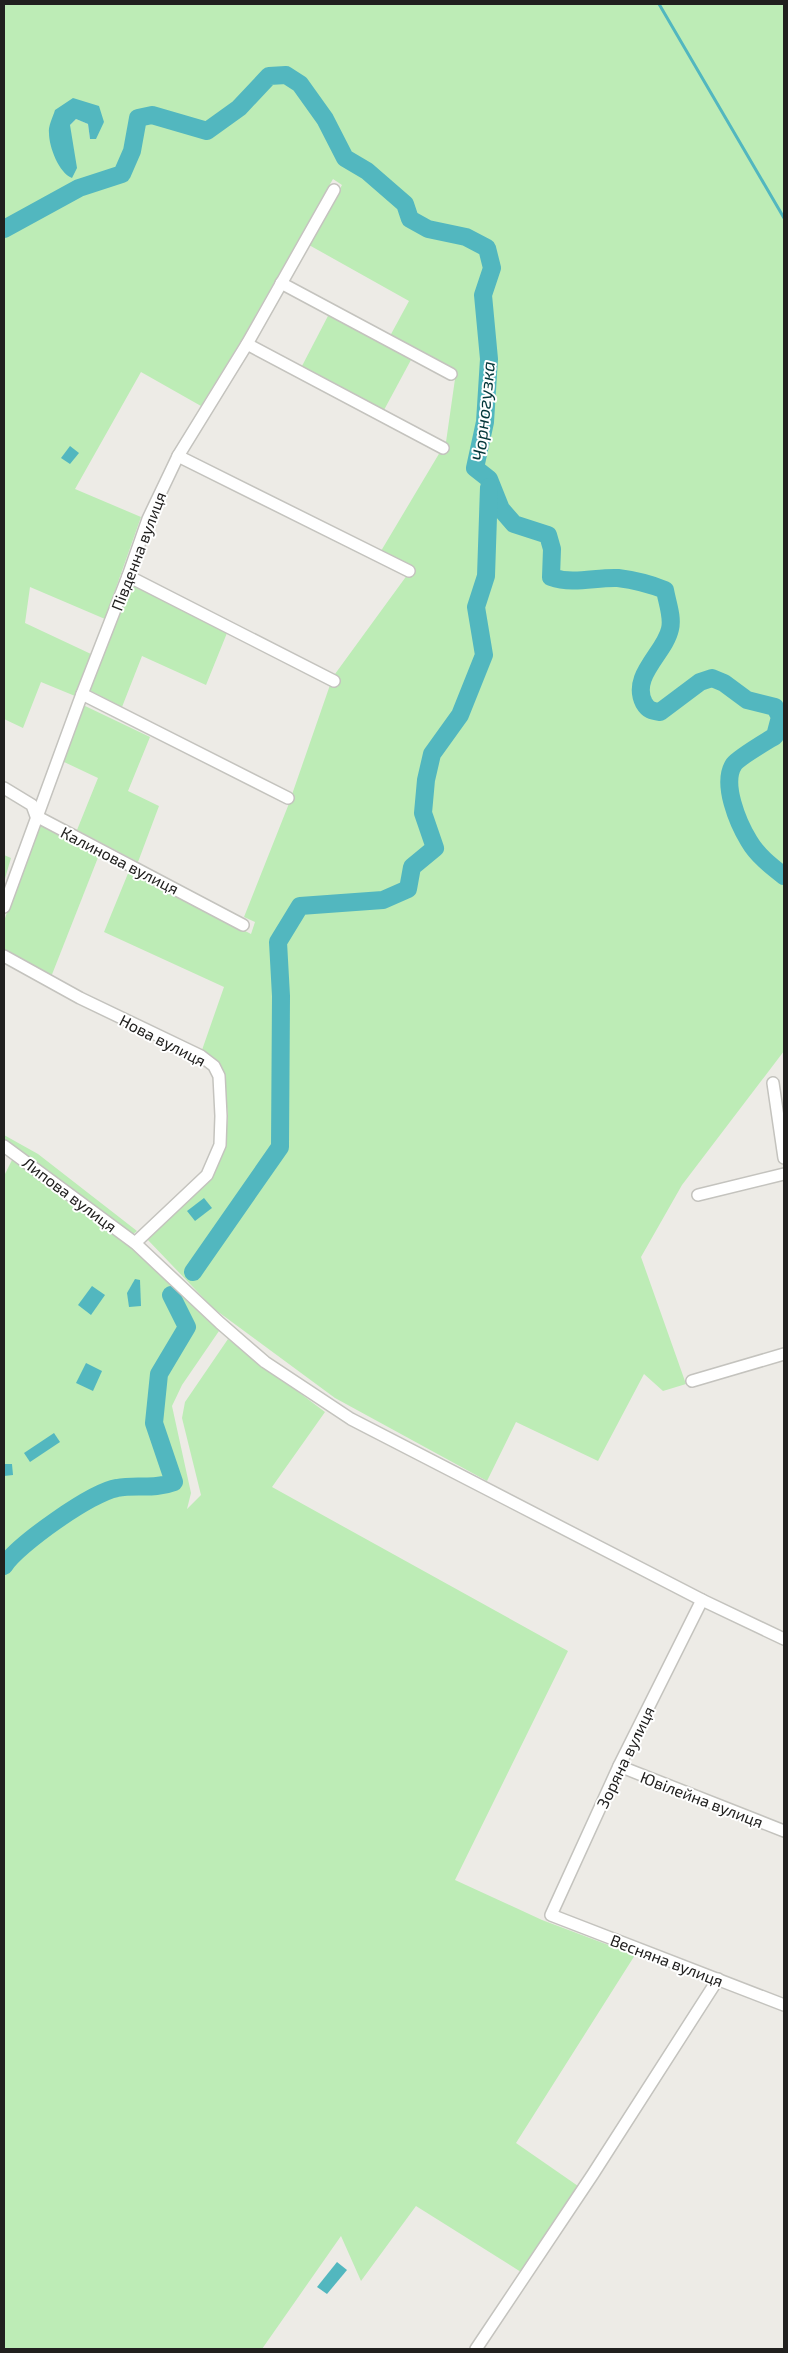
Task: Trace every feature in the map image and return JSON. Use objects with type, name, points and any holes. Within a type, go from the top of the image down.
[{"type":"street","name":"Південна вулиця","points":[[4,907],[36,816],[128,576],[148,518],[178,456],[247,344],[334,190]]},
{"type":"street","points":[[281,283],[451,374]]},
{"type":"street","points":[[247,344],[443,448]]},
{"type":"street","points":[[178,456],[408,571]]},
{"type":"street","points":[[128,576],[334,681]]},
{"type":"street","points":[[82,694],[288,798]]},
{"type":"street","name":"Калинова вулиця","points":[[4,788],[32,805],[36,816],[243,925]]},
{"type":"street","name":"Нова вулиця","points":[[4,956],[80,998],[201,1056],[214,1066],[219,1076],[222,1116],[220,1145],[207,1175],[135,1243]]},
{"type":"street","points":[[773,1083],[784,1158]]},
{"type":"street","name":"Липова вулиця","points":[[4,1146],[135,1243],[220,1323],[265,1362],[351,1420],[702,1600],[784,1639]]},
{"type":"street","points":[[698,1196],[784,1174]]},
{"type":"street","points":[[692,1381],[784,1354]]},
{"type":"street","name":"Зоряна вулиця","points":[[551,1916],[619,1766],[702,1600]]},
{"type":"street","name":"Ювілейна вулиця","points":[[619,1766],[784,1831]]},
{"type":"street","name":"Весняна вулиця","points":[[551,1916],[784,2005]]},
{"type":"street","points":[[476,2349],[593,2174],[718,1979]]},
{"type":"green space","points":[[4,4],[784,4],[784,1051],[682,1185],[641,1257],[686,1384],[663,1391],[644,1374],[598,1461],[516,1422],[487,1481],[335,1398],[213,1308],[147,1239],[212,1179],[225,1147],[228,1115],[223,1075],[218,1061],[202,1050],[224,987],[104,932],[129,871],[251,934],[255,922],[244,917],[288,806],[330,685],[335,674],[413,567],[381,551],[446,442],[456,372],[390,336],[409,301],[309,245],[342,185],[333,179],[241,341],[201,406],[141,372],[75,489],[141,517],[105,619],[30,587],[25,623],[91,654],[75,696],[41,682],[23,728],[4,719]],"holes":[[[73,98],[104,122],[90,139],[88,124],[76,119],[70,125]]]},
{"type":"green space","points":[[329,314],[412,358],[384,410],[302,366]]},
{"type":"green space","points":[[130,584],[227,633],[206,685],[142,656],[122,707],[89,690]]},
{"type":"green space","points":[[83,705],[150,737],[128,791],[159,806],[138,862],[77,830],[98,778],[62,761]]},
{"type":"green space","points":[[39,823],[99,855],[51,977],[4,950],[4,921]]},
{"type":"green space","points":[[4,855],[11,858],[4,882]]},
{"type":"green space","points":[[4,1135],[38,1154],[137,1231],[132,1235],[4,1141]]},
{"type":"green space","points":[[12,1160],[130,1247],[219,1331],[182,1385],[172,1406],[191,1493],[187,1509],[201,1495],[182,1418],[185,1402],[228,1339],[325,1412],[272,1487],[568,1651],[455,1880],[542,1920],[635,1955],[516,2143],[578,2186],[521,2272],[416,2206],[361,2281],[341,2236],[262,2349],[4,2349],[4,1176]]},
{"type":"water","points":[[73,98],[99,106],[104,122],[96,139],[90,139],[88,124],[76,119],[70,125],[77,168],[72,178],[63,171],[56,159],[49,139],[49,130],[55,110]]},
{"type":"water","points":[[70,446],[79,453],[70,464],[61,458]]},
{"type":"water","points":[[204,1198],[212,1208],[195,1221],[187,1211]]},
{"type":"water","points":[[135,1279],[140,1280],[141,1306],[129,1307],[127,1293]]},
{"type":"water","points":[[92,1286],[105,1295],[91,1315],[78,1305]]},
{"type":"water","points":[[86,1363],[102,1371],[93,1391],[76,1383]]},
{"type":"water","points":[[54,1433],[60,1442],[30,1462],[24,1453]]},
{"type":"water","points":[[4,1464],[12,1464],[13,1475],[4,1476]]},
{"type":"water","points":[[337,2262],[347,2270],[327,2294],[317,2287]]},
{"type":"waterway","points":[[659,4],[784,218]]},
{"type":"waterway","name":"Чорногузка","points":[[4,229],[79,188],[122,174],[132,151],[138,118],[152,115],[207,131],[239,108],[269,76],[286,75],[300,84],[325,119],[345,158],[367,171],[405,204],[410,219],[428,229],[466,237],[487,248],[492,268],[483,295],[489,359],[485,422],[475,468],[489,479],[501,509],[514,524],[548,535],[552,549],[551,577],[576,581],[618,578],[642,582],[665,590],[671,624],[667,638],[641,683],[644,703],[650,710],[660,712],[700,682],[712,678],[724,683],[747,700],[775,707],[780,717],[775,736],[737,761],[730,772],[729,782],[732,803],[749,841],[760,856],[784,876]]},
{"type":"waterway","points":[[193,1272],[280,1147],[281,996],[278,942],[300,906],[383,900],[408,889],[412,867],[435,848],[423,813],[426,780],[432,754],[460,715],[484,655],[476,607],[486,576],[489,487]]},
{"type":"waterway","points":[[4,1566],[39,1533],[74,1509],[105,1492],[117,1488],[159,1486],[174,1482],[154,1423],[159,1374],[187,1327],[171,1295]]}]
